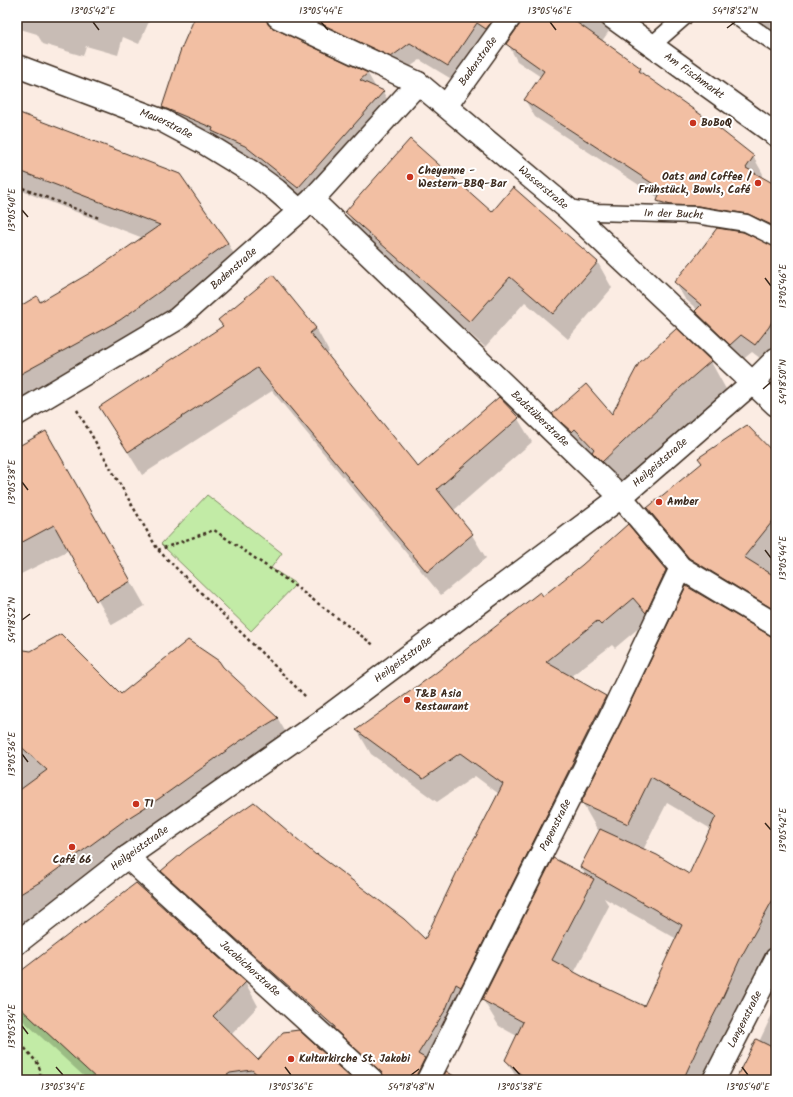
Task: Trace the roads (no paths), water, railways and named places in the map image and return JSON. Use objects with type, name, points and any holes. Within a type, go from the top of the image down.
[{"type":"street","name":"Wasserstraße","points":[[278,17],[418,83],[567,208],[776,405]]},
{"type":"street","name":"Badenstraße","points":[[446,106],[510,17]]},
{"type":"street","name":"Am Fischmarkt","points":[[612,17],[776,135]]},
{"type":"street","name":"Mauerstraße","points":[[17,66],[163,121],[206,144],[250,171],[276,190],[306,206]]},
{"type":"street","name":"Badenstraße","points":[[17,414],[176,319],[306,206],[418,83]]},
{"type":"street","name":"Badstüberstraße","points":[[306,206],[621,497],[681,568],[776,625]]},
{"type":"street","name":"Heilgeiststraße","points":[[17,943],[128,857],[327,717],[621,497],[752,383],[776,360]]},
{"type":"street","name":"Papenstraße","points":[[428,1080],[606,724],[681,568]]},
{"type":"street","name":"Jacobichorstraße","points":[[128,857],[372,1080]]},
{"type":"street","name":"Langenstraße","points":[[714,1080],[776,959]]},
{"type":"lane","points":[[652,45],[684,17]]},
{"type":"lane","points":[[737,17],[776,44]]},
{"type":"lane","name":"In der Bucht","points":[[567,208],[595,212],[696,215],[746,223],[776,238]]},
{"type":"place","name":"BoBoQ","points":[[693,123]]},
{"type":"place","name":"Cheyenne - Western-BBQ-Bar","points":[[410,177]]},
{"type":"place","name":"Oats and Coffee / Frühstück, Bowls, Café","points":[[758,183]]},
{"type":"place","name":"Amber","points":[[659,502]]},
{"type":"place","name":"T&B Asia Restaurant","points":[[407,700]]},
{"type":"place","name":"T1","points":[[136,804]]},
{"type":"place","name":"Café 66","points":[[72,847]]},
{"type":"place","name":"Kulturkirche St. Jakobi","points":[[291,1059]]}]
